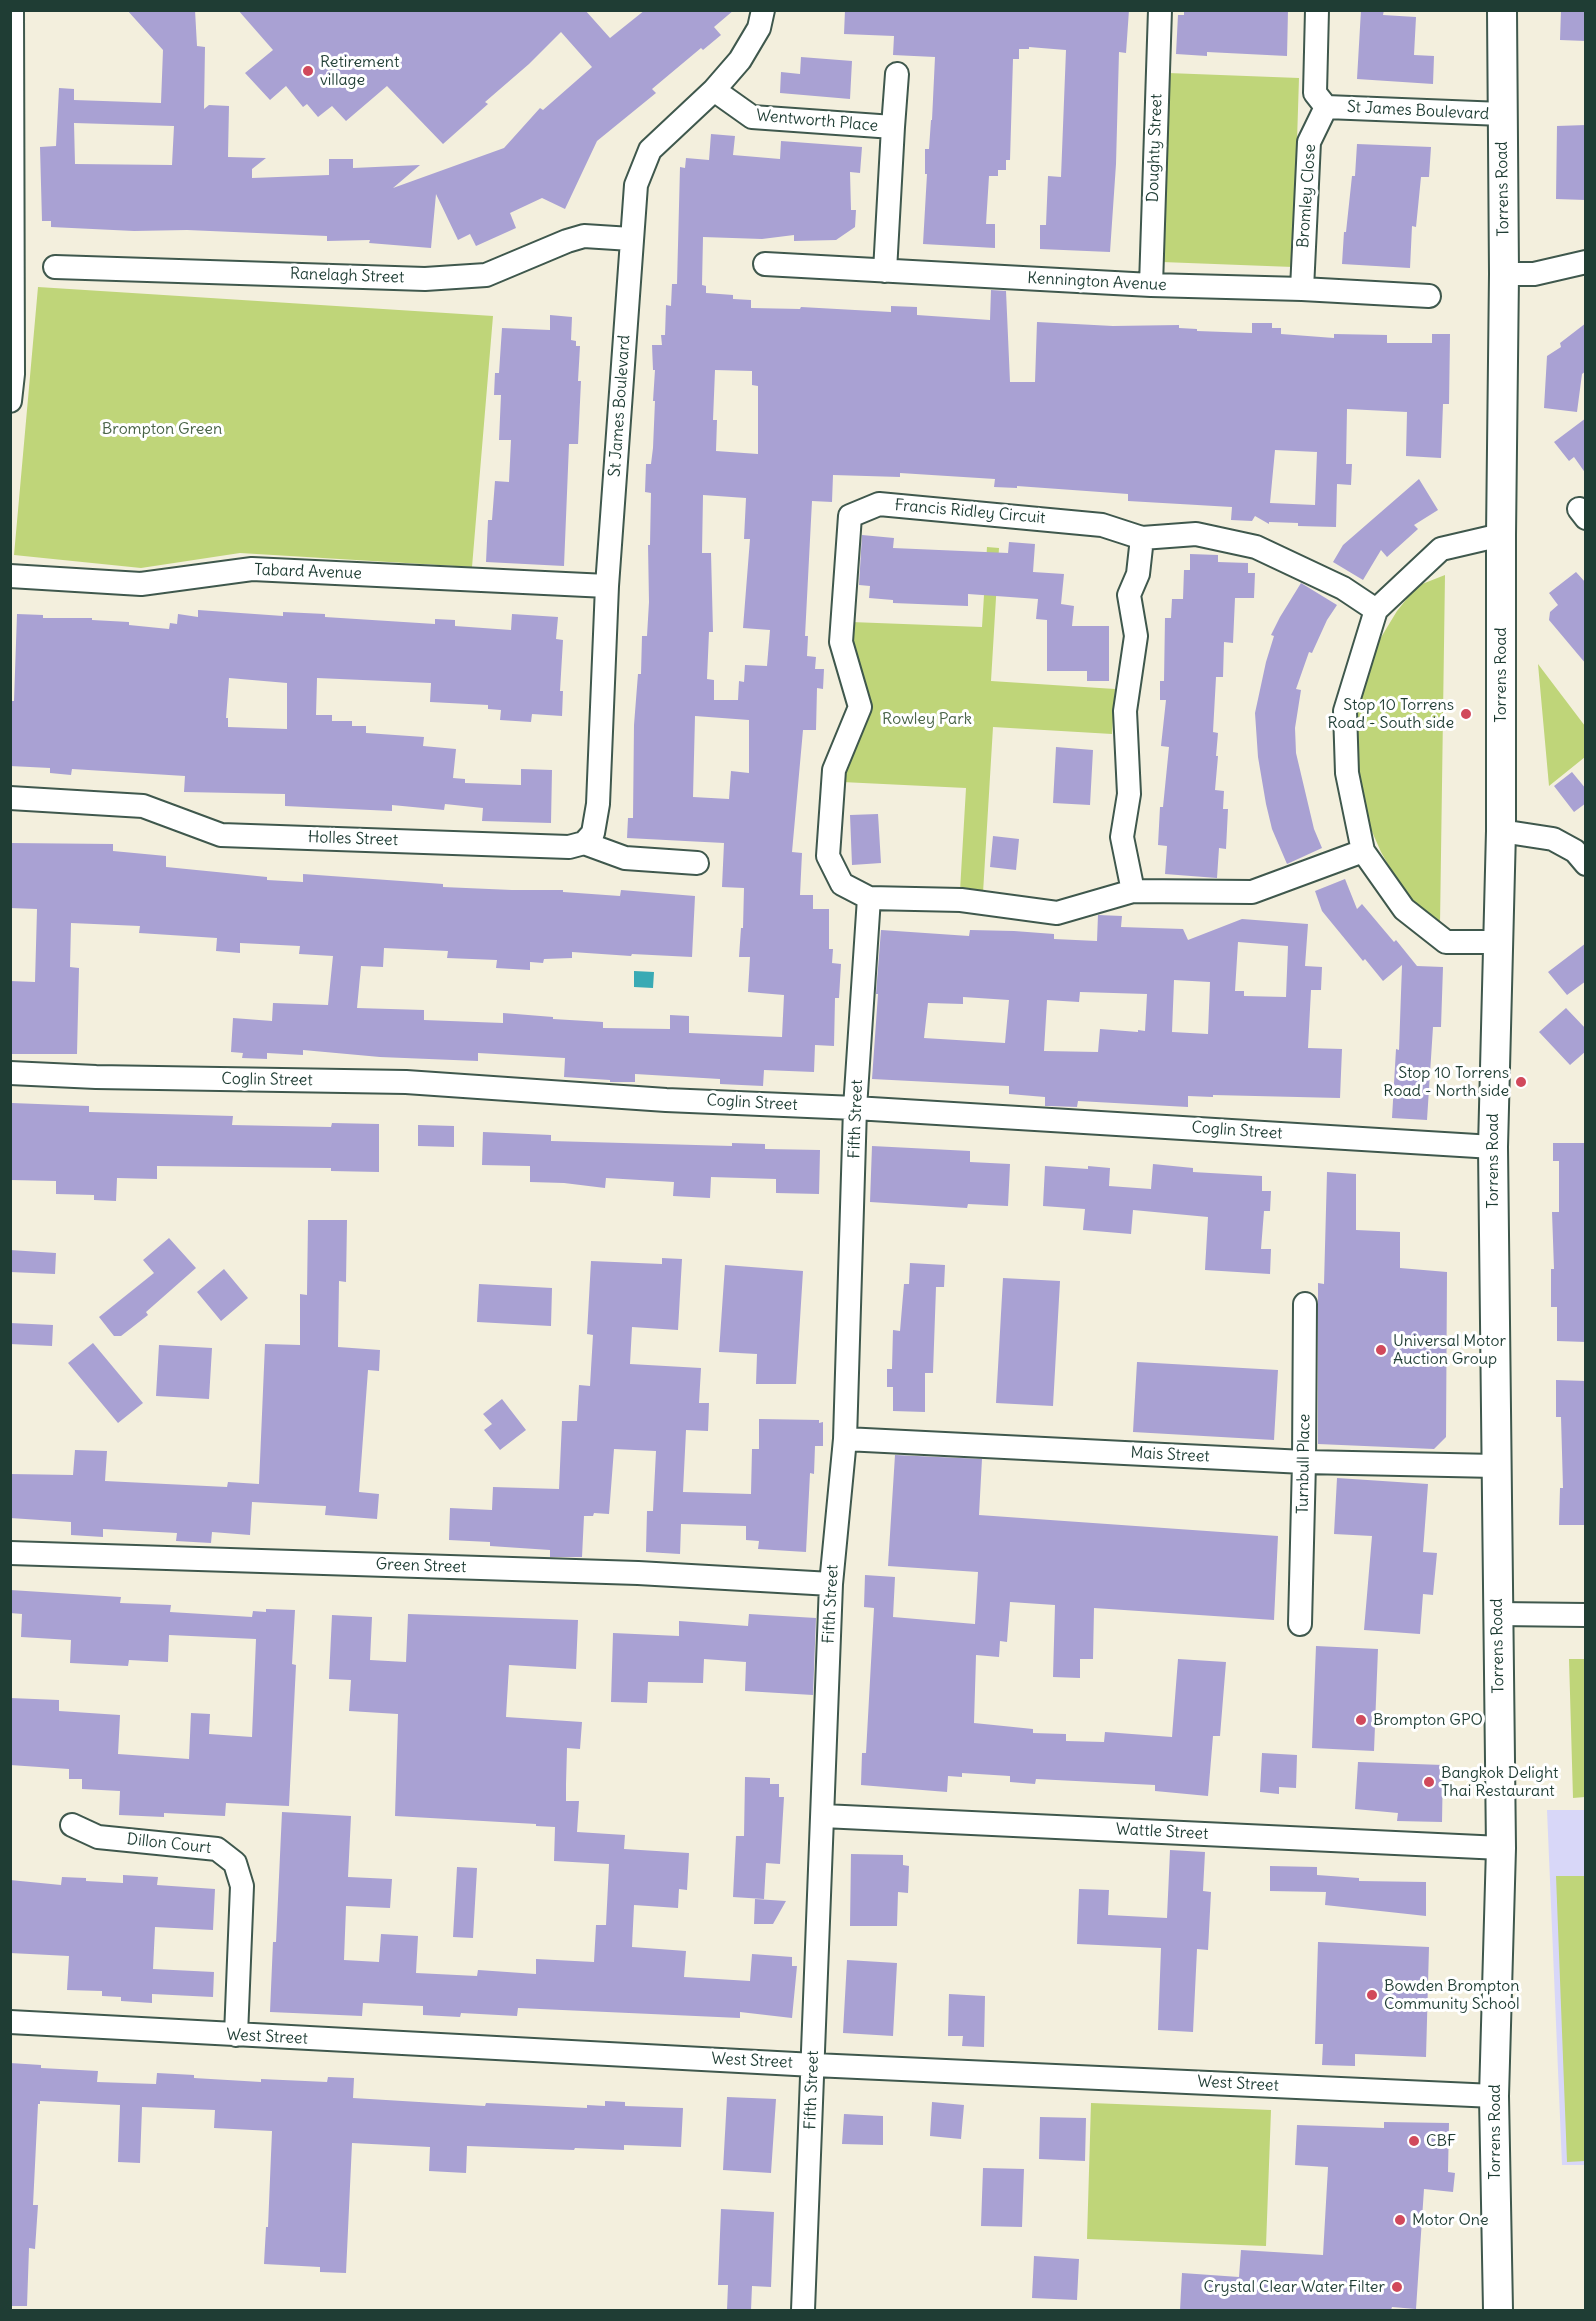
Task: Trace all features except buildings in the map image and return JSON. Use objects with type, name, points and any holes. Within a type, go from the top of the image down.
[{"type":"main road","name":"Torrens Road","points":[[1498,2310],[1494,2096],[1501,1848],[1493,1147],[1501,831],[1504,274],[1502,10]]},
{"type":"street","points":[[10,401],[13,374],[12,10]]},
{"type":"street","name":"St James Boulevard","points":[[584,843],[593,833],[598,804],[607,586],[636,185],[650,150],[714,90],[740,60],[759,28],[763,10]]},
{"type":"street","name":"Doughty Street","points":[[1151,285],[1160,10]]},
{"type":"street","name":"St James Boulevard","points":[[1317,10],[1315,93],[1326,107],[1502,114]]},
{"type":"street","name":"Wentworth Place","points":[[885,271],[897,74]]},
{"type":"street","name":"Wentworth Place","points":[[714,90],[752,117],[893,127]]},
{"type":"street","name":"Bromley Close","points":[[1302,289],[1309,141],[1326,107]]},
{"type":"street","name":"Ranelagh Street","points":[[55,267],[425,279],[486,275],[584,236],[631,238]]},
{"type":"street","points":[[1504,274],[1534,274],[1586,262]]},
{"type":"street","name":"Kennington Avenue","points":[[765,264],[1151,285],[1302,289],[1429,296]]},
{"type":"street","name":"Francis Ridley Circuit","points":[[1363,851],[1252,892],[1133,891],[1057,913],[962,900],[869,898],[842,884],[828,856],[834,771],[860,707],[842,642],[850,516],[879,504],[1102,525],[1142,538],[1196,534],[1256,547],[1343,588],[1377,610]]},
{"type":"street","points":[[1497,942],[1446,942],[1404,909],[1363,851],[1347,773],[1345,711],[1377,610],[1441,549],[1501,535]]},
{"type":"street","points":[[1133,891],[1122,837],[1129,794],[1125,711],[1136,636],[1129,595],[1138,574],[1142,538]]},
{"type":"street","name":"Tabard Avenue","points":[[10,576],[141,584],[252,569],[607,586]]},
{"type":"street","name":"Holles Street","points":[[10,798],[143,806],[221,835],[569,847],[584,843],[625,858],[697,863]]},
{"type":"street","points":[[1501,831],[1553,839],[1575,852],[1586,864]]},
{"type":"street","name":"Fifth Street","points":[[803,2310],[831,1584],[845,1439],[855,1108],[869,898]]},
{"type":"street","name":"Coglin Street","points":[[10,1073],[96,1077],[406,1082],[666,1100],[855,1108],[1493,1147]]},
{"type":"street","name":"Turnbull Place","points":[[1300,1624],[1305,1304]]},
{"type":"street","name":"Mais Street","points":[[845,1439],[1304,1462],[1496,1466]]},
{"type":"street","name":"Green Street","points":[[10,1553],[638,1572],[831,1584]]},
{"type":"street","points":[[1498,1614],[1586,1615]]},
{"type":"street","name":"Wattle Street","points":[[823,1816],[1501,1848]]},
{"type":"street","name":"Dillon Court","points":[[72,1825],[98,1837],[218,1849],[235,1863],[242,1886],[236,2035]]},
{"type":"street","name":"West Street","points":[[10,2022],[814,2065],[1494,2096]]},
{"type":"shaded area","points":[[1547,1810],[1585,1810],[1585,2165],[1562,2165]]},
{"type":"green space","points":[[1168,73],[1299,78],[1293,267],[1162,262]]},
{"type":"green space","name":"Brompton Green","points":[[38,287],[493,316],[472,567],[240,553],[141,568],[14,555]]},
{"type":"green space","name":"Rowley Park","points":[[987,547],[999,548],[991,681],[1115,689],[1112,734],[993,727],[983,893],[960,891],[966,788],[842,782],[863,706],[845,644],[851,622],[982,627]]},
{"type":"green space","points":[[1445,575],[1440,924],[1426,914],[1409,896],[1381,852],[1366,818],[1354,738],[1356,706],[1377,644],[1397,611],[1417,586]]},
{"type":"green space","points":[[1538,664],[1585,726],[1585,757],[1549,786]]},
{"type":"green space","points":[[1569,1659],[1585,1659],[1585,1797],[1573,1798]]},
{"type":"green space","points":[[1556,1876],[1585,1876],[1585,2161],[1567,2162]]},
{"type":"green space","points":[[1091,2103],[1271,2110],[1266,2246],[1087,2239]]},
{"type":"water","points":[[634,971],[654,972],[653,988],[634,987]]},
{"type":"place","name":"Retirement village","points":[[308,71]]},
{"type":"place","name":"Stop 10 Torrens Road - South side","points":[[1466,714]]},
{"type":"place","name":"Stop 10 Torrens Road - North side","points":[[1521,1082]]},
{"type":"place","name":"Universal Motor Auction Group","points":[[1381,1350]]},
{"type":"place","name":"Brompton GPO","points":[[1361,1720]]},
{"type":"place","name":"Bangkok Delight Thai Restaurant","points":[[1429,1782]]},
{"type":"place","name":"Bowden Brompton Community School","points":[[1372,1995]]},
{"type":"place","name":"CBF","points":[[1414,2141]]},
{"type":"place","name":"Motor One","points":[[1400,2220]]},
{"type":"place","name":"Crystal Clear Water Filter","points":[[1397,2287]]}]
